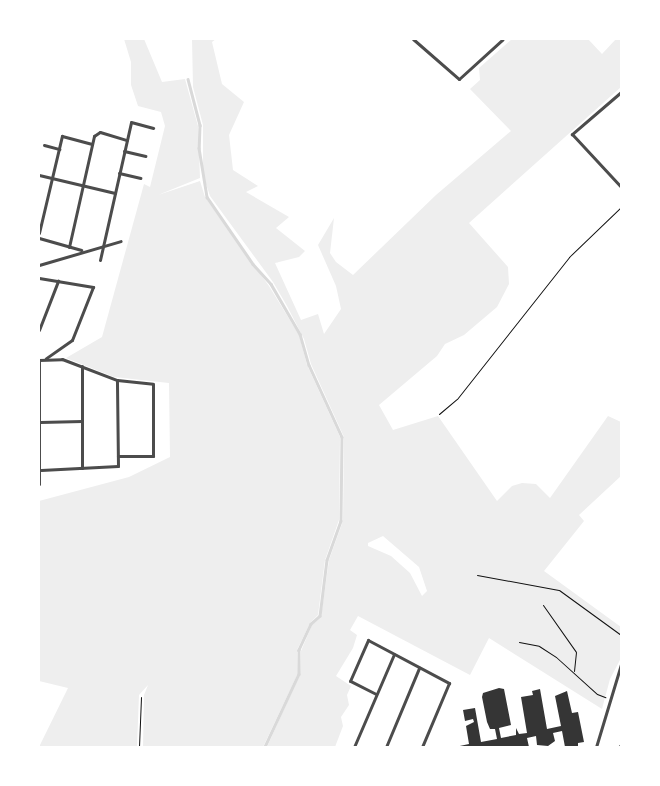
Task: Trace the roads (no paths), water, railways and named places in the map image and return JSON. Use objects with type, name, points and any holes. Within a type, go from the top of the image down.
[{"type":"street","points":[[412,39],[459,79],[503,39]]},
{"type":"street","points":[[621,92],[572,134],[621,187]]},
{"type":"street","points":[[100,260],[131,122],[153,128]]},
{"type":"street","points":[[70,247],[94,136],[100,132],[127,140]]},
{"type":"street","points":[[39,234],[62,136],[92,144]]},
{"type":"street","points":[[44,145],[59,149]]},
{"type":"street","points":[[124,151],[145,156]]},
{"type":"street","points":[[119,173],[140,178]]},
{"type":"street","points":[[40,175],[115,193]]},
{"type":"street","points":[[39,238],[82,250]]},
{"type":"street","points":[[39,265],[82,250],[121,241]]},
{"type":"street","points":[[39,278],[92,287],[72,340],[46,359]]},
{"type":"street","points":[[39,330],[58,281]]},
{"type":"street","points":[[39,484],[41,470],[39,360],[62,359],[117,380],[153,384],[153,456],[118,456]]},
{"type":"street","points":[[82,366],[82,468]]},
{"type":"street","points":[[41,470],[118,466],[117,380]]},
{"type":"street","points":[[39,422],[82,422]]},
{"type":"street","points":[[376,694],[350,681],[368,640],[449,684],[422,747]]},
{"type":"street","points":[[354,747],[394,654]]},
{"type":"street","points":[[596,747],[621,664]]},
{"type":"street","points":[[386,747],[419,668]]},
{"type":"waterway","points":[[188,79],[200,125],[199,148],[207,197],[253,264],[271,284],[300,334],[309,365],[342,437],[341,521],[327,560],[320,616],[311,624],[299,650],[299,674],[265,747]]}]
